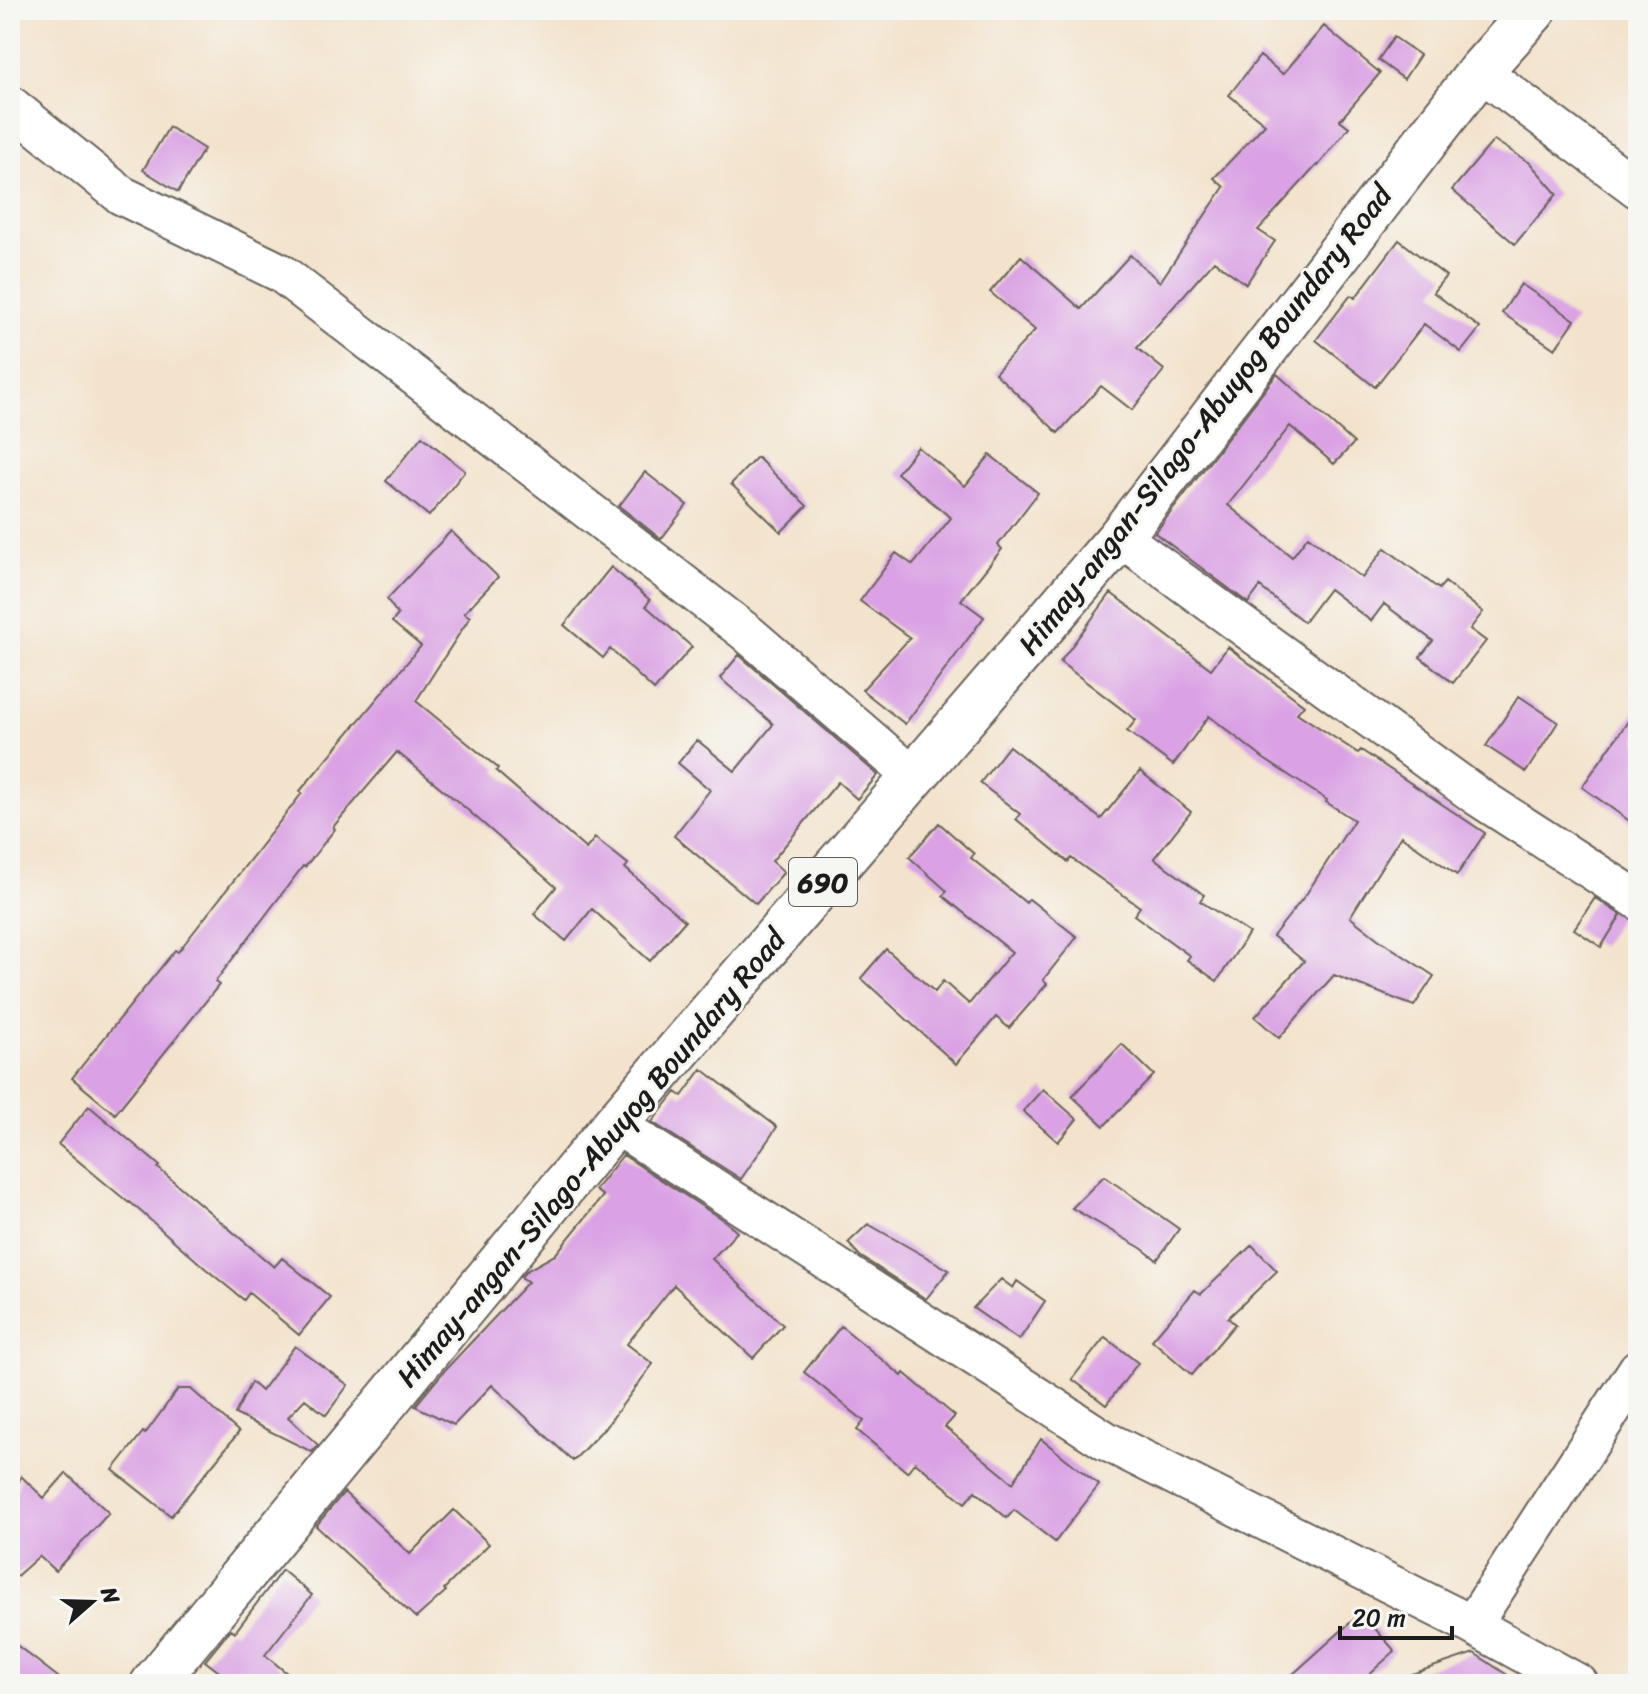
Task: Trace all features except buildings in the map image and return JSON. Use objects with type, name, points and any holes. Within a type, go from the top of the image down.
[{"type":"main road","name":"690","points":[[1480,71],[1534,10]]},
{"type":"main road","name":"Himay-angan-Silago-Abuyog Boundary Road","points":[[153,1684],[615,1124],[1120,537],[1480,71]]},
{"type":"street","points":[[1480,71],[1638,189]]},
{"type":"street","points":[[10,105],[121,195],[281,273],[747,633],[914,777]]},
{"type":"street","points":[[1120,537],[1477,796],[1638,900]]},
{"type":"street","points":[[615,1124],[1106,1441],[1472,1625],[1579,1684]]},
{"type":"street","points":[[1472,1625],[1638,1369]]}]
